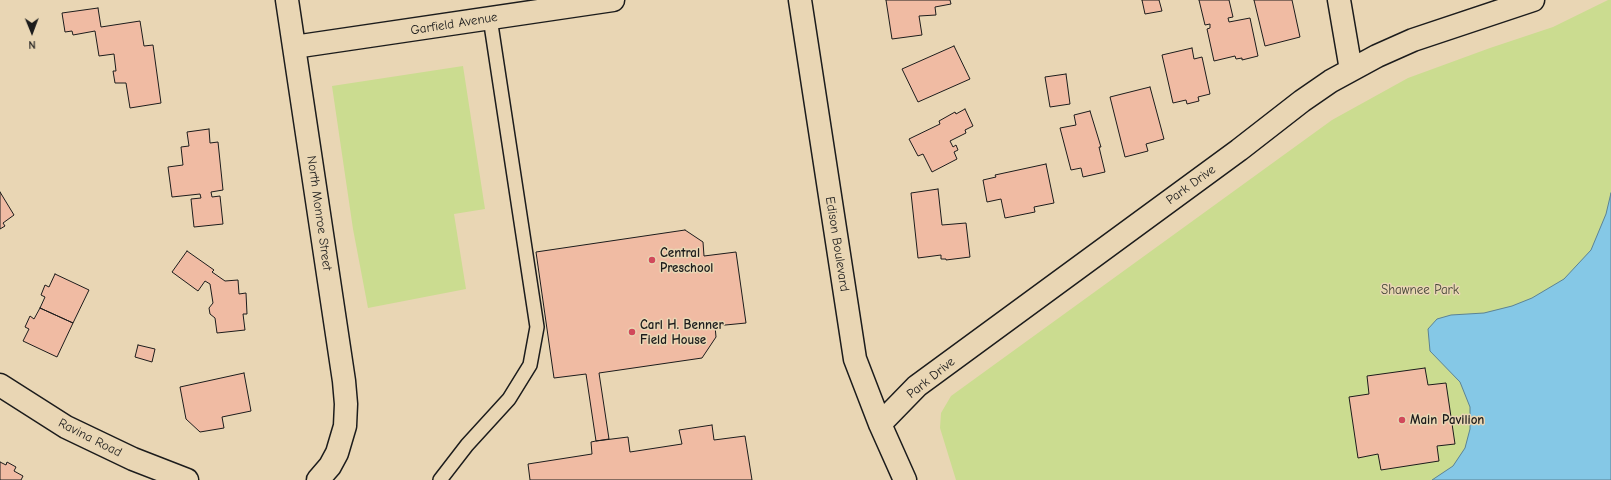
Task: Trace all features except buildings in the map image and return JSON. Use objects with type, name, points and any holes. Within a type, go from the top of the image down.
[{"type":"street","name":"North Monroe Street","points":[[287,0],[344,381],[346,404],[345,426],[337,453],[330,466],[318,480]]},
{"type":"street","name":"Garfield Avenue","points":[[294,47],[613,0]]},
{"type":"street","name":"Edison Boulevard","points":[[800,0],[855,359],[880,424],[905,480]]},
{"type":"street","points":[[1339,0],[1351,70]]},
{"type":"street","name":"Park Drive","points":[[880,424],[917,386],[1331,81],[1413,40],[1533,0]]},
{"type":"street","name":"Ravina Road","points":[[0,384],[66,427],[133,459],[187,480]]},
{"type":"lane","points":[[440,480],[467,445],[509,400],[530,365],[537,327],[490,18]]},
{"type":"green space","name":"Shawnee Park","points":[[1608,0],[1611,0],[1611,480],[956,480],[940,428],[941,413],[951,396],[1332,120],[1408,78],[1553,27]]},
{"type":"green space","points":[[463,66],[485,209],[454,214],[466,289],[368,308],[353,229],[332,86]]},
{"type":"water","points":[[1611,193],[1611,480],[1432,480],[1453,466],[1465,448],[1470,429],[1470,407],[1460,382],[1430,351],[1428,329],[1437,319],[1451,315],[1484,313],[1512,306],[1532,298],[1564,279],[1591,250],[1606,214]]},
{"type":"place","name":"Central Preschool","points":[[652,260]]},
{"type":"place","name":"Carl H. Benner Field House","points":[[632,332]]},
{"type":"place","name":"Main Pavilion","points":[[1402,420]]}]
